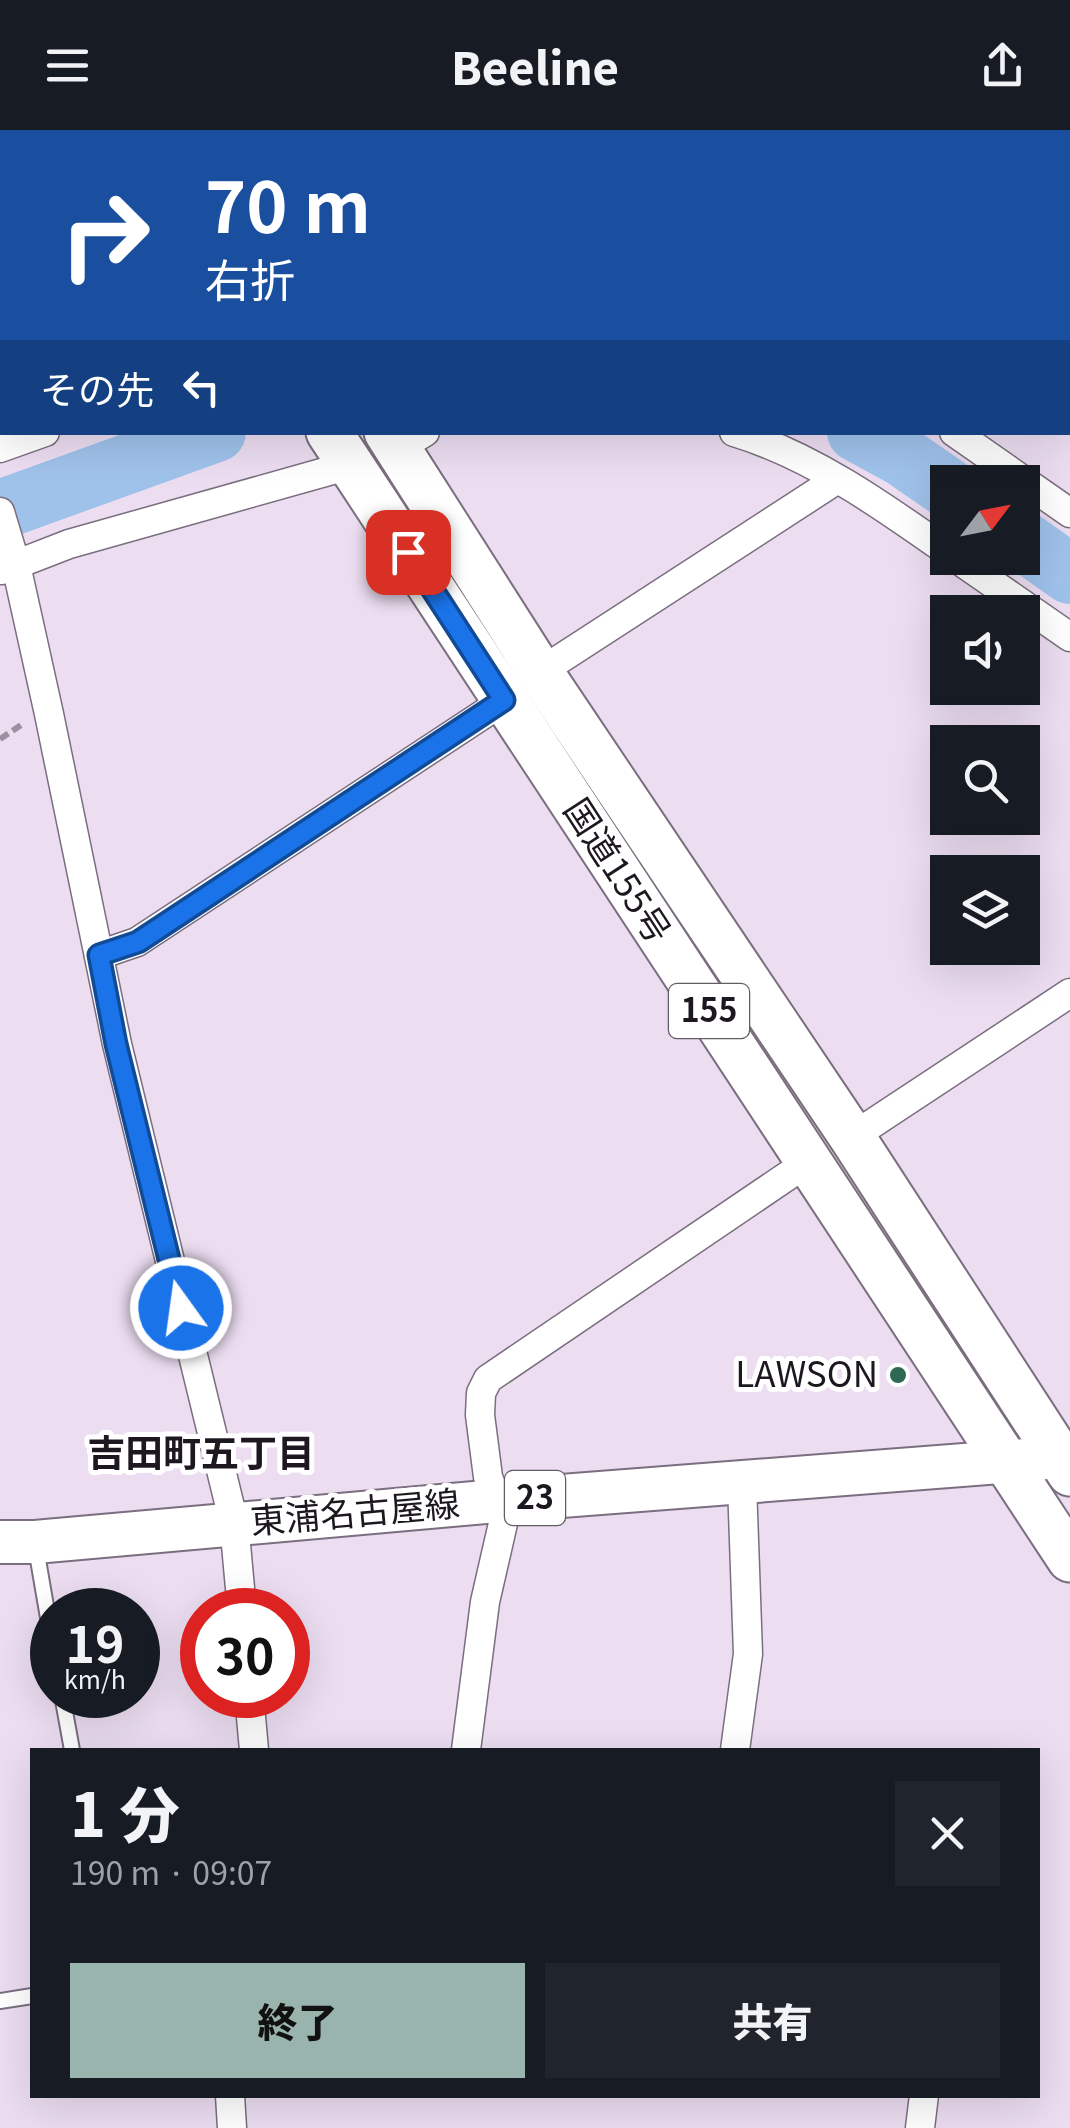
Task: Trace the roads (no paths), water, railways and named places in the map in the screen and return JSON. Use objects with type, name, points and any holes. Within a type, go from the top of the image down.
[{"type":"highway","name":"国道155号","points":[[400,439],[540,672],[1067,1462]]},
{"type":"highway","name":"国道155号","points":[[342,453],[1070,1559]]},
{"type":"main road","name":"東浦名古屋線","points":[[18,1542],[1005,1462],[1067,1462]]},
{"type":"street","points":[[0,448],[37,435]]},
{"type":"street","points":[[743,435],[836,480],[930,540]]},
{"type":"street","points":[[958,435],[1070,514]]},
{"type":"street","points":[[8,568],[342,453]]},
{"type":"street","points":[[540,672],[836,480]]},
{"type":"street","points":[[0,512],[8,568],[99,955],[116,1044],[234,1523],[240,1588]]},
{"type":"street","points":[[980,575],[1070,638]]},
{"type":"street","points":[[99,955],[138,942],[504,700]]},
{"type":"street","points":[[852,1137],[1070,993]]},
{"type":"street","points":[[466,1748],[485,1602],[504,1519],[488,1478],[480,1415],[481,1394],[488,1379],[808,1162]]},
{"type":"street","points":[[735,1748],[748,1654],[742,1484]]},
{"type":"street","points":[[251,1718],[254,1748]]},
{"type":"street","points":[[230,2098],[232,2128]]},
{"type":"street","points":[[920,2128],[924,2098]]},
{"type":"lane","points":[[18,1542],[34,1588]]},
{"type":"lane","points":[[66,1718],[72,1748]]},
{"type":"lane","points":[[0,2001],[30,1996]]},
{"type":"waterway","points":[[0,510],[208,435]]},
{"type":"waterway","points":[[863,435],[930,476]]},
{"type":"waterway","points":[[1040,553],[1070,574]]},
{"type":"place","name":"LAWSON","points":[[898,1375]]},
{"type":"district","name":"吉田町五丁目","points":[[201,1454]]}]
